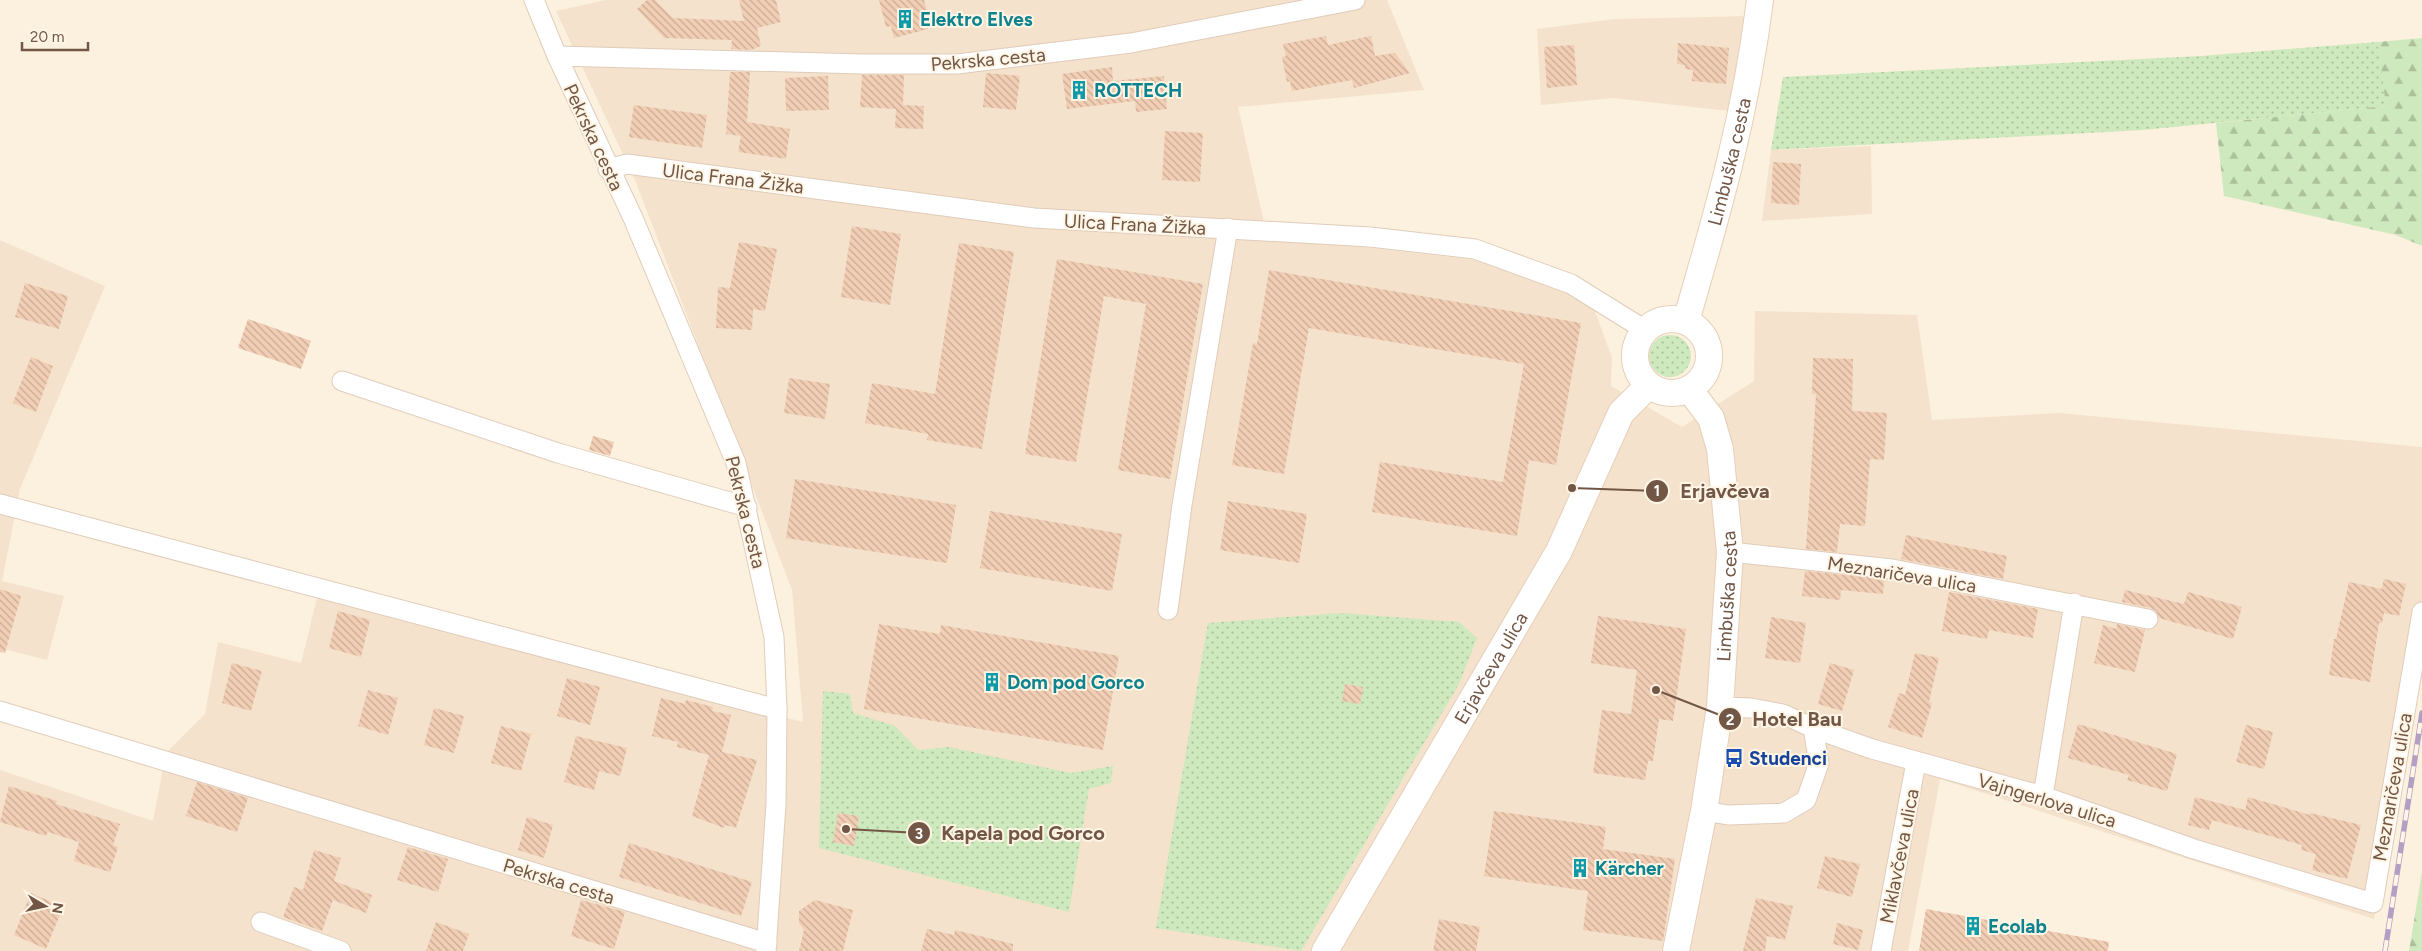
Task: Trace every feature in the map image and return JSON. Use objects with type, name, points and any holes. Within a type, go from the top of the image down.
[{"type":"main road","name":"Limbuška cesta","points":[[1686,321],[1718,213],[1738,133],[1750,75],[1760,0]]},
{"type":"main road","points":[[1673,318],[1686,321],[1698,328],[1705,338],[1709,349],[1709,361],[1705,373],[1689,389],[1675,393],[1661,391],[1649,385],[1639,373],[1635,358],[1637,343],[1645,330],[1658,321],[1673,318]]},
{"type":"main road","name":"Erjavčeva ulica","points":[[1326,951],[1559,551],[1621,413],[1649,385]]},
{"type":"main road","name":"Limbuška cesta","points":[[1676,951],[1704,811],[1720,707],[1730,552],[1720,449],[1712,418],[1689,389]]},
{"type":"street","name":"Pekrska cesta","points":[[0,711],[766,947],[773,858],[777,709],[774,637],[736,463],[633,218],[556,56],[534,0]]},
{"type":"street","name":"Pekrska cesta","points":[[556,56],[863,64],[957,64],[1131,44],[1355,0]]},
{"type":"street","name":"Ulica Frana Žižka","points":[[608,168],[627,164],[1034,218],[1370,237],[1475,249],[1571,284],[1645,330]]},
{"type":"street","points":[[1168,610],[1182,506],[1228,228]]},
{"type":"street","points":[[342,381],[558,453],[746,507]]},
{"type":"street","points":[[0,504],[777,709]]},
{"type":"street","name":"Meznaričeva ulica","points":[[1730,552],[1892,569],[2074,603],[2148,619]]},
{"type":"street","points":[[2043,796],[2074,603]]},
{"type":"street","name":"Meznaričeva ulica","points":[[2373,903],[2422,612]]},
{"type":"street","name":"Vajngerlova ulica","points":[[1720,707],[1751,708],[1783,714],[1813,728],[1916,762],[2043,796],[2194,849],[2373,903]]},
{"type":"street","points":[[1704,811],[1728,816],[1784,813],[1806,800],[1820,763],[1813,728]]},
{"type":"street","name":"Miklavčeva ulica","points":[[1881,951],[1916,762]]},
{"type":"street","points":[[261,922],[341,951]]},
{"type":"shaded area","points":[[606,0],[1387,0],[1424,90],[1238,107],[1267,236],[1476,260],[1570,293],[1595,311],[1612,358],[1611,386],[1682,427],[1754,381],[1755,311],[1917,315],[1932,420],[2059,413],[2422,447],[2422,658],[2374,919],[1940,779],[1908,951],[0,951],[0,770],[153,821],[166,753],[205,714],[218,642],[301,663],[317,598],[803,722],[792,590],[635,180],[556,11]]},
{"type":"shaded area","points":[[1752,16],[1738,112],[1613,98],[1541,105],[1537,29],[1615,19]]},
{"type":"shaded area","points":[[1871,146],[1872,214],[1762,221],[1771,150]]},
{"type":"shaded area","points":[[0,240],[105,286],[20,489],[2,581],[64,596],[47,660],[0,648]]},
{"type":"green space","points":[[2422,38],[2422,246],[2396,235],[2224,196],[2216,123],[2386,106],[2378,42]]},
{"type":"green space","points":[[2378,42],[2387,106],[2143,130],[1771,150],[1783,77],[2201,56]]},
{"type":"green space","points":[[1670,335],[1685,341],[1691,356],[1685,371],[1670,377],[1655,371],[1649,356],[1655,341]]},
{"type":"green space","points":[[1342,613],[1459,622],[1477,638],[1459,684],[1301,951],[1156,928],[1208,623]]},
{"type":"green space","points":[[823,691],[850,694],[853,713],[895,726],[918,750],[949,747],[1071,773],[1113,766],[1111,783],[1089,789],[1069,912],[819,848]]},
{"type":"green space","points":[[2422,872],[2422,951],[2409,951]]},
{"type":"building","points":[[647,0],[655,0],[673,18],[744,21],[739,0],[776,0],[781,22],[757,28],[761,46],[751,50],[731,49],[732,40],[664,38],[637,9]]},
{"type":"building","name":"Elektro Elves","points":[[879,0],[924,0],[929,18],[925,19],[928,29],[894,38],[891,26],[886,27]]},
{"type":"building","points":[[1326,36],[1328,45],[1371,36],[1375,56],[1395,53],[1410,73],[1354,88],[1352,80],[1292,91],[1290,81],[1287,82],[1282,57],[1286,56],[1283,44]]},
{"type":"building","points":[[1678,43],[1729,48],[1726,84],[1692,81],[1693,70],[1685,69],[1685,65],[1677,64]]},
{"type":"building","points":[[1574,45],[1577,85],[1547,88],[1544,47]]},
{"type":"building","points":[[1112,67],[1113,81],[1164,76],[1167,109],[1136,112],[1135,101],[1067,109],[1062,74]]},
{"type":"building","points":[[730,72],[750,72],[747,122],[790,129],[786,159],[738,152],[741,136],[726,134]]},
{"type":"building","points":[[986,73],[1020,76],[1016,110],[983,107]]},
{"type":"building","points":[[862,75],[904,75],[903,105],[924,106],[923,129],[895,128],[896,109],[860,107]]},
{"type":"building","points":[[828,76],[829,110],[786,111],[785,78]]},
{"type":"building","points":[[634,105],[707,115],[702,148],[629,137]]},
{"type":"building","points":[[1165,131],[1203,133],[1200,182],[1162,180]]},
{"type":"building","points":[[1773,162],[1801,164],[1799,205],[1771,203]]},
{"type":"building","points":[[852,226],[901,234],[890,305],[841,297]]},
{"type":"building","points":[[739,242],[777,249],[765,311],[753,309],[752,330],[716,328],[718,287],[730,288]]},
{"type":"building","points":[[959,243],[1014,252],[982,449],[927,440],[928,434],[865,423],[872,383],[935,394]]},
{"type":"building","points":[[1057,259],[1203,284],[1170,479],[1118,470],[1146,304],[1104,296],[1076,462],[1025,454]]},
{"type":"building","points":[[1269,270],[1581,323],[1556,465],[1529,460],[1517,536],[1372,512],[1380,462],[1503,482],[1524,364],[1309,328],[1284,474],[1232,465],[1253,343],[1257,344]]},
{"type":"building","points":[[25,283],[68,296],[59,329],[15,317]]},
{"type":"building","points":[[248,319],[311,341],[301,369],[238,348]]},
{"type":"building","points":[[31,357],[53,366],[36,412],[13,403]]},
{"type":"building","points":[[1813,358],[1853,359],[1852,411],[1887,413],[1884,460],[1870,459],[1865,526],[1840,524],[1837,552],[1806,549],[1816,394],[1812,394]]},
{"type":"building","points":[[789,378],[830,384],[825,419],[784,413]]},
{"type":"building","points":[[593,436],[614,442],[610,456],[589,450]]},
{"type":"building","points":[[795,479],[956,505],[947,563],[786,538]]},
{"type":"building","points":[[1228,501],[1307,514],[1299,563],[1220,550]]},
{"type":"building","points":[[990,511],[1122,534],[1112,591],[980,568]]},
{"type":"building","points":[[1906,535],[2007,556],[2003,579],[1901,559]]},
{"type":"building","points":[[1805,571],[1884,579],[1883,594],[1841,590],[1840,600],[1802,596]]},
{"type":"building","points":[[2384,579],[2406,584],[2399,616],[2384,613],[2382,623],[2379,623],[2370,682],[2329,675],[2334,639],[2336,639],[2349,582],[2382,589]]},
{"type":"building","points":[[0,589],[21,596],[5,653],[0,652]]},
{"type":"building","points":[[2125,590],[2184,604],[2188,592],[2242,607],[2233,639],[2159,618],[2156,611],[2151,608],[2122,602]]},
{"type":"building","points":[[1949,592],[2038,609],[2033,638],[1989,630],[1987,639],[1942,631]]},
{"type":"building","points":[[338,611],[370,620],[361,657],[329,648]]},
{"type":"building","points":[[1598,616],[1686,629],[1673,721],[1659,719],[1653,761],[1648,761],[1645,780],[1593,773],[1602,710],[1631,714],[1637,670],[1591,663]]},
{"type":"building","points":[[1771,617],[1806,623],[1800,663],[1765,658]]},
{"type":"building","name":"Dom pod Gorco","points":[[879,624],[940,634],[941,625],[1119,656],[1103,750],[864,709]]},
{"type":"building","points":[[2117,624],[2145,630],[2135,672],[2094,663],[2103,625],[2116,629]]},
{"type":"building","points":[[1915,653],[1939,658],[1929,702],[1932,703],[1922,738],[1888,727],[1899,693],[1905,695]]},
{"type":"building","points":[[232,663],[262,671],[251,711],[222,703]]},
{"type":"building","points":[[1830,663],[1854,670],[1842,711],[1818,704]]},
{"type":"building","points":[[567,678],[600,687],[590,725],[557,716]]},
{"type":"building","points":[[1345,684],[1363,687],[1360,704],[1342,701]]},
{"type":"building","points":[[368,690],[398,698],[388,735],[358,726]]},
{"type":"building","points":[[661,698],[685,704],[686,700],[713,707],[712,711],[731,715],[722,752],[757,760],[736,828],[725,825],[724,828],[692,816],[709,755],[677,747],[678,742],[652,736]]},
{"type":"building","points":[[434,708],[464,716],[454,753],[424,745]]},
{"type":"building","points":[[2078,724],[2177,754],[2167,791],[2127,780],[2129,775],[2068,758]]},
{"type":"building","points":[[2246,725],[2273,732],[2264,769],[2236,762]]},
{"type":"building","points":[[501,726],[531,734],[521,771],[491,763]]},
{"type":"building","points":[[576,736],[627,748],[620,776],[599,771],[594,790],[564,782]]},
{"type":"building","points":[[197,782],[248,798],[237,832],[186,816]]},
{"type":"building","points":[[9,786],[57,801],[56,804],[120,824],[113,845],[118,847],[110,872],[74,861],[79,842],[48,832],[46,836],[0,822]]},
{"type":"building","points":[[2195,797],[2245,810],[2248,797],[2310,815],[2310,813],[2361,825],[2347,879],[2312,870],[2316,854],[2301,850],[2302,845],[2212,820],[2209,830],[2188,825]]},
{"type":"building","name":"Kärcher","points":[[1494,811],[1606,827],[1603,849],[1675,859],[1663,941],[1583,930],[1588,891],[1484,876]]},
{"type":"building","points":[[838,813],[859,816],[854,846],[833,842]]},
{"type":"building","points":[[527,817],[553,825],[544,858],[518,850]]},
{"type":"building","points":[[629,843],[752,882],[741,916],[619,877]]},
{"type":"building","points":[[408,847],[448,859],[438,892],[397,880]]},
{"type":"building","points":[[314,850],[341,858],[334,881],[372,895],[366,913],[333,900],[322,931],[283,917],[294,887],[303,890]]},
{"type":"building","points":[[1825,856],[1860,864],[1852,897],[1817,888]]},
{"type":"building","points":[[31,893],[63,907],[46,949],[14,935]]},
{"type":"building","points":[[1756,898],[1793,906],[1785,940],[1767,936],[1765,951],[1743,951]]},
{"type":"building","points":[[581,900],[625,912],[614,949],[571,936]]},
{"type":"building","points":[[815,900],[853,910],[843,951],[799,951],[804,930],[799,923],[799,911]]},
{"type":"building","name":"Ecolab","points":[[1926,909],[2109,942],[2108,951],[1919,951]]},
{"type":"building","points":[[1439,919],[1480,927],[1476,951],[1433,951]]},
{"type":"building","points":[[436,922],[469,934],[463,951],[426,951]]},
{"type":"building","points":[[1837,923],[1863,930],[1858,950],[1833,944]]},
{"type":"building","points":[[927,929],[954,935],[955,930],[1013,944],[1013,951],[921,951]]},
{"type":"railway","points":[[2385,951],[2422,713]]},
{"type":"place","name":"Elektro Elves","points":[[905,19]]},
{"type":"place","name":"ROTTECH","points":[[1079,90]]},
{"type":"place","name":"Erjavčeva","points":[[1572,488]]},
{"type":"place","name":"Dom pod Gorco","points":[[992,682]]},
{"type":"place","name":"Hotel Bau","points":[[1656,690]]},
{"type":"place","name":"Studenci","points":[[1734,758]]},
{"type":"place","name":"Kapela pod Gorco","points":[[846,829]]},
{"type":"place","name":"Kärcher","points":[[1580,868]]},
{"type":"place","name":"Ecolab","points":[[1973,926]]}]
